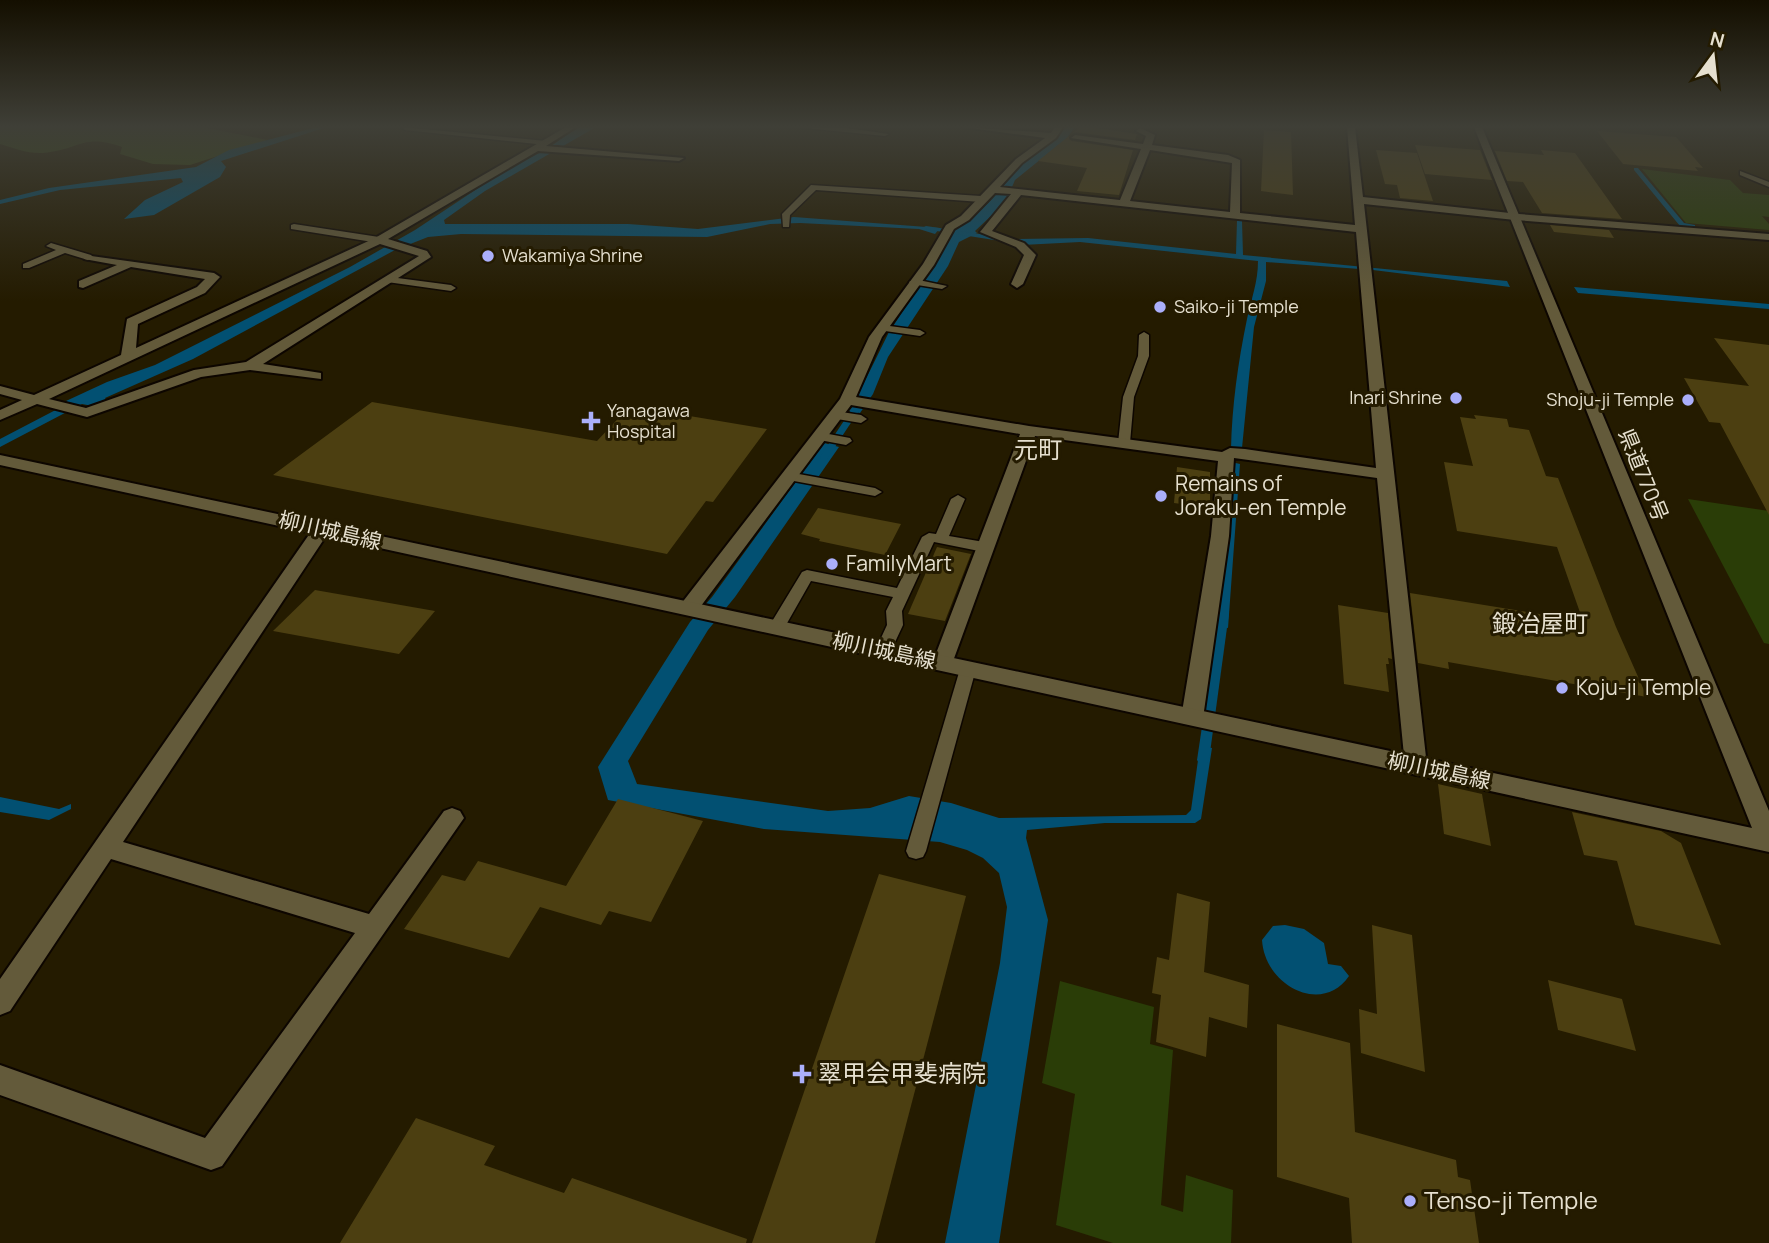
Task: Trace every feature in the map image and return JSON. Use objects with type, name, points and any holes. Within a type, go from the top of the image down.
[{"type":"street","points":[[0,416],[128,355],[383,241],[478,185]]},
{"type":"street","points":[[693,610],[850,400],[886,329],[948,231],[997,185]]},
{"type":"street","points":[[1124,204],[1131,185]]},
{"type":"street","points":[[1235,216],[1236,185]]},
{"type":"street","points":[[1357,185],[1416,766]]},
{"type":"street","name":"県道770号","points":[[1502,185],[1769,841]]},
{"type":"street","points":[[993,190],[1361,229]]},
{"type":"street","points":[[1017,284],[1030,255],[1010,240],[985,232],[1018,193]]},
{"type":"street","points":[[1358,200],[1769,237]]},
{"type":"street","points":[[250,366],[425,257],[423,253],[383,241]]},
{"type":"street","points":[[88,257],[214,277],[201,290],[132,322],[133,333],[128,355]]},
{"type":"street","points":[[83,284],[130,263]]},
{"type":"street","points":[[0,390],[87,413],[199,373],[250,366],[316,376]]},
{"type":"street","points":[[850,400],[1029,431],[1385,474]]},
{"type":"street","points":[[942,664],[1029,431]]},
{"type":"street","points":[[1207,721],[1220,536],[1234,454]]},
{"type":"street","name":"柳川城島線","points":[[0,460],[1769,841]]},
{"type":"street","points":[[0,1002],[321,530]]},
{"type":"street","points":[[0,1080],[211,1155],[452,818]]},
{"type":"street","points":[[106,847],[373,927]]},
{"type":"lane","points":[[786,225],[786,214],[814,187],[981,199]]},
{"type":"lane","points":[[294,227],[383,241]]},
{"type":"lane","points":[[51,246],[88,257]]},
{"type":"lane","points":[[26,266],[62,251]]},
{"type":"lane","points":[[390,280],[451,288]]},
{"type":"lane","points":[[917,283],[942,286]]},
{"type":"lane","points":[[886,329],[920,333]]},
{"type":"lane","points":[[1124,443],[1130,390],[1146,357],[1144,335]]},
{"type":"lane","points":[[839,415],[860,419]]},
{"type":"lane","points":[[822,437],[846,441]]},
{"type":"lane","points":[[792,477],[875,492]]},
{"type":"lane","points":[[940,540],[958,499]]},
{"type":"lane","points":[[883,651],[895,625],[894,611],[929,537],[984,548]]},
{"type":"lane","points":[[776,628],[807,575],[902,594]]},
{"type":"lane","points":[[916,851],[968,669]]},
{"type":"green space","points":[[1655,185],[1735,185],[1743,193],[1769,195],[1769,217],[1762,216],[1769,224],[1769,230],[1686,223]]},
{"type":"green space","points":[[1688,499],[1769,511],[1769,644],[1764,643]]},
{"type":"green space","points":[[1060,981],[1154,1007],[1150,1044],[1173,1050],[1161,1205],[1183,1212],[1186,1175],[1233,1190],[1231,1243],[1113,1243],[1056,1225],[1075,1094],[1042,1083]]},
{"type":"water","points":[[110,185],[60,190],[0,204],[0,200],[49,188]]},
{"type":"water","points":[[177,185],[206,185],[154,215],[124,219],[145,200]]},
{"type":"water","points":[[483,185],[495,185],[444,220],[445,224],[628,224],[698,229],[794,217],[940,228],[935,234],[919,229],[800,223],[770,224],[707,237],[461,234],[428,237],[395,250],[193,359],[105,398],[108,403],[98,407],[82,404],[0,447],[0,439],[69,403],[66,401],[107,382],[155,365],[350,267],[415,230]]},
{"type":"water","points":[[1004,185],[1013,185],[1009,194],[1012,196],[975,231],[977,233],[959,242],[948,266],[888,357],[873,394],[860,413],[849,411],[860,398],[858,395],[888,334],[956,229]]},
{"type":"water","points":[[1237,220],[1242,221],[1243,255],[1507,281],[1510,287],[1373,270],[1266,262],[1266,281],[1254,327],[1242,448],[1231,449],[1238,368],[1256,284],[1258,261],[1080,242],[1022,245],[1015,239],[1088,238],[1236,254]]},
{"type":"water","points":[[1574,287],[1769,304],[1769,309],[1578,293]]},
{"type":"water","points":[[824,443],[839,447],[735,597],[708,630],[628,761],[637,784],[828,811],[870,808],[909,796],[951,803],[999,818],[1186,815],[1191,810],[1200,746],[1212,748],[1201,819],[1195,823],[1105,823],[1027,830],[1026,838],[1048,920],[999,1243],[945,1243],[1000,963],[1007,907],[999,873],[983,858],[940,842],[764,829],[608,800],[598,767],[690,622],[712,597]]},
{"type":"water","points":[[1231,462],[1240,464],[1228,628],[1219,626]]},
{"type":"water","points":[[0,797],[59,809],[71,804],[71,809],[49,820],[0,812]]},
{"type":"water","points":[[1285,925],[1304,929],[1324,943],[1328,964],[1341,966],[1349,976],[1338,988],[1311,994],[1297,990],[1273,971],[1262,940],[1273,926]]},
{"type":"building","points":[[1080,185],[1122,185],[1119,195],[1077,191]]},
{"type":"building","points":[[1261,185],[1293,185],[1293,195],[1261,191]]},
{"type":"building","points":[[1397,185],[1428,185],[1433,201],[1400,198]]},
{"type":"building","points":[[1525,185],[1598,185],[1622,219],[1542,213]]},
{"type":"building","points":[[1550,225],[1609,230],[1614,238],[1554,232]]},
{"type":"building","points":[[1714,338],[1769,345],[1769,515],[1720,423],[1709,422],[1684,378],[1749,386]]},
{"type":"building","points":[[372,402],[597,441],[630,406],[767,429],[713,502],[706,501],[667,554],[273,475]]},
{"type":"building","points":[[1474,415],[1507,419],[1509,427],[1529,430],[1546,476],[1558,478],[1616,627],[1647,697],[1448,662],[1449,669],[1418,663],[1410,593],[1583,621],[1557,547],[1457,531],[1444,462],[1473,466],[1460,417],[1476,419]]},
{"type":"building","points":[[1177,467],[1210,472],[1210,508],[1174,503]]},
{"type":"building","points":[[818,508],[901,524],[885,555],[819,541],[820,539],[801,534]]},
{"type":"building","points":[[937,547],[971,554],[945,621],[908,614]]},
{"type":"building","points":[[315,590],[435,611],[399,654],[273,631]]},
{"type":"building","points":[[1338,605],[1388,613],[1392,659],[1388,658],[1389,664],[1386,664],[1389,692],[1344,684]]},
{"type":"building","points":[[1438,784],[1482,794],[1491,846],[1444,834]]},
{"type":"building","points":[[618,799],[703,821],[651,922],[609,911],[601,925],[540,907],[509,958],[404,929],[442,875],[465,881],[478,861],[566,886]]},
{"type":"building","points":[[1572,812],[1661,831],[1681,843],[1721,945],[1635,925],[1617,861],[1584,855]]},
{"type":"building","points":[[879,874],[966,896],[875,1243],[752,1243]]},
{"type":"building","points":[[1177,893],[1210,902],[1204,972],[1249,985],[1247,1028],[1209,1017],[1206,1057],[1156,1042],[1161,995],[1152,993],[1157,957],[1169,960]]},
{"type":"building","points":[[1372,925],[1412,935],[1425,1072],[1361,1053],[1359,1009],[1377,1014]]},
{"type":"building","points":[[1548,980],[1622,999],[1636,1051],[1558,1030]]},
{"type":"building","points":[[1277,1024],[1350,1043],[1355,1132],[1456,1160],[1458,1177],[1470,1180],[1479,1243],[1352,1243],[1349,1198],[1277,1177]]},
{"type":"building","points":[[416,1118],[495,1146],[484,1165],[564,1193],[572,1178],[747,1239],[746,1243],[340,1243]]},
{"type":"waterway","points":[[1649,185],[1682,225],[1693,226]]},
{"type":"waterway","points":[[926,228],[1007,240]]},
{"type":"waterway","points":[[824,457],[862,400]]},
{"type":"waterway","points":[[1203,760],[1224,613]]},
{"type":"place","name":"Wakamiya Shrine","points":[[488,256]]},
{"type":"place","name":"Saiko-ji Temple","points":[[1160,307]]},
{"type":"place","name":"Inari Shrine","points":[[1456,398]]},
{"type":"place","name":"Shoju-ji Temple","points":[[1688,400]]},
{"type":"place","name":"Yanagawa Hospital","points":[[591,421]]},
{"type":"place","name":"Remains of Joraku-en Temple","points":[[1161,496]]},
{"type":"place","name":"FamilyMart","points":[[832,564]]},
{"type":"place","name":"Koju-ji Temple","points":[[1562,688]]},
{"type":"place","name":"翠甲会甲斐病院","points":[[802,1074]]},
{"type":"place","name":"Tenso-ji Temple","points":[[1410,1201]]},
{"type":"district","name":"元町","points":[[1038,450]]},
{"type":"district","name":"鍛冶屋町","points":[[1540,624]]}]
